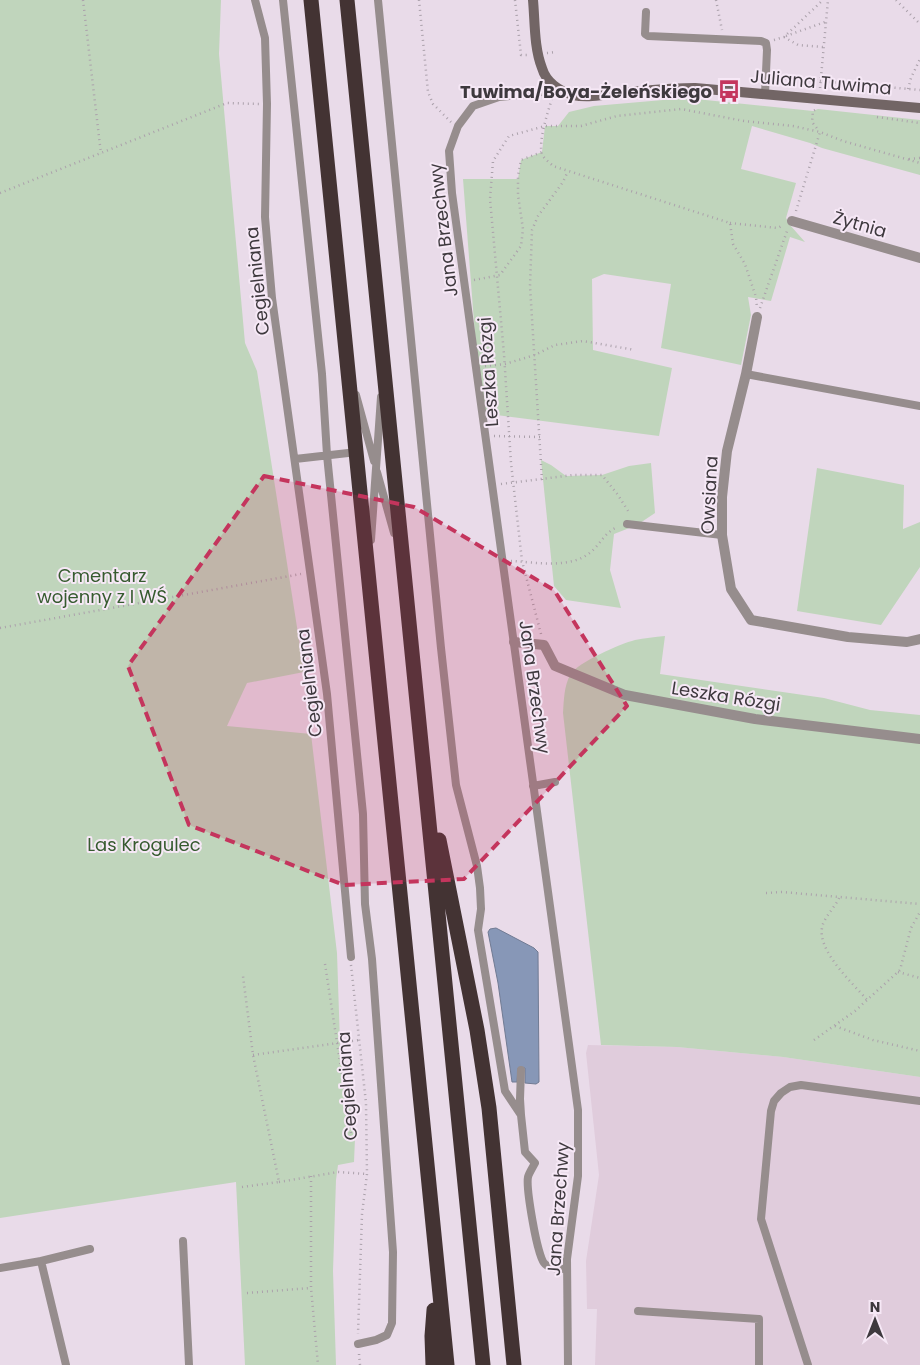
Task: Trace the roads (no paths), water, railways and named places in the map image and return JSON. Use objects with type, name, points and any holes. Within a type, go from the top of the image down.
[{"type":"highway","points":[[311,0],[447,1365]]},
{"type":"highway","points":[[347,0],[483,1365]]},
{"type":"highway","points":[[423,760],[475,1021],[489,1108],[514,1365]]},
{"type":"highway","points":[[433,1365],[432,1336],[437,1271]]},
{"type":"street","points":[[533,0],[542,70],[557,88]]},
{"type":"street","name":"Juliana Tuwima","points":[[557,88],[568,94],[583,96],[680,88],[920,108]]},
{"type":"street","name":"Żytnia","points":[[792,221],[920,258]]},
{"type":"street","name":"Owsiana","points":[[758,317],[727,451],[722,497],[722,535],[731,589],[751,620],[848,637],[907,642],[920,639]]},
{"type":"street","name":"Leszka Rózgi","points":[[514,642],[544,645],[556,666],[625,695],[755,720],[920,738]]},
{"type":"lane","name":"Cegielniana","points":[[255,0],[265,38],[267,104],[266,217],[272,298],[327,694],[350,957]]},
{"type":"lane","points":[[283,0],[322,374],[327,455],[363,814],[365,904],[372,959],[394,1252],[392,1323],[387,1335],[376,1340],[358,1344]]},
{"type":"lane","points":[[378,0],[456,785],[480,888],[481,909],[478,930],[505,1090],[521,1115]]},
{"type":"lane","points":[[646,12],[645,34],[648,36],[761,41],[766,43],[765,94]]},
{"type":"lane","name":"Jana Brzechwy","points":[[557,88],[538,93],[499,97],[473,106],[458,126],[449,151],[452,193],[578,1110],[578,1176],[567,1258],[568,1365]]},
{"type":"lane","points":[[368,573],[383,360]]},
{"type":"lane","points":[[347,363],[404,569]]},
{"type":"lane","points":[[746,374],[920,406]]},
{"type":"lane","points":[[295,459],[356,452]]},
{"type":"lane","points":[[627,524],[722,535]]},
{"type":"lane","points":[[533,786],[555,782]]},
{"type":"lane","points":[[521,1070],[520,1099],[524,1152],[535,1163],[528,1178],[535,1237],[544,1264],[554,1268],[567,1269]]},
{"type":"lane","points":[[808,1365],[762,1220],[769,1121],[774,1101],[790,1087],[801,1085],[920,1101]]},
{"type":"lane","points":[[183,1241],[189,1365]]},
{"type":"lane","points":[[0,1268],[41,1261],[90,1249]]},
{"type":"lane","points":[[41,1261],[66,1365]]},
{"type":"lane","points":[[638,1311],[759,1319],[758,1365]]},
{"type":"water","points":[[496,928],[538,952],[539,1082],[536,1084],[525,1083],[525,1068],[518,1068],[517,1082],[512,1082],[498,983],[488,932],[490,929]]},
{"type":"place","name":"Tuwima/Boya-Żeleńskiego","points":[[729,91]]},
{"type":"park label","name":"Cmentarz wojenny z I WŚ","points":[[102,585]]},
{"type":"park label","name":"Las Krogulec","points":[[144,844]]}]
